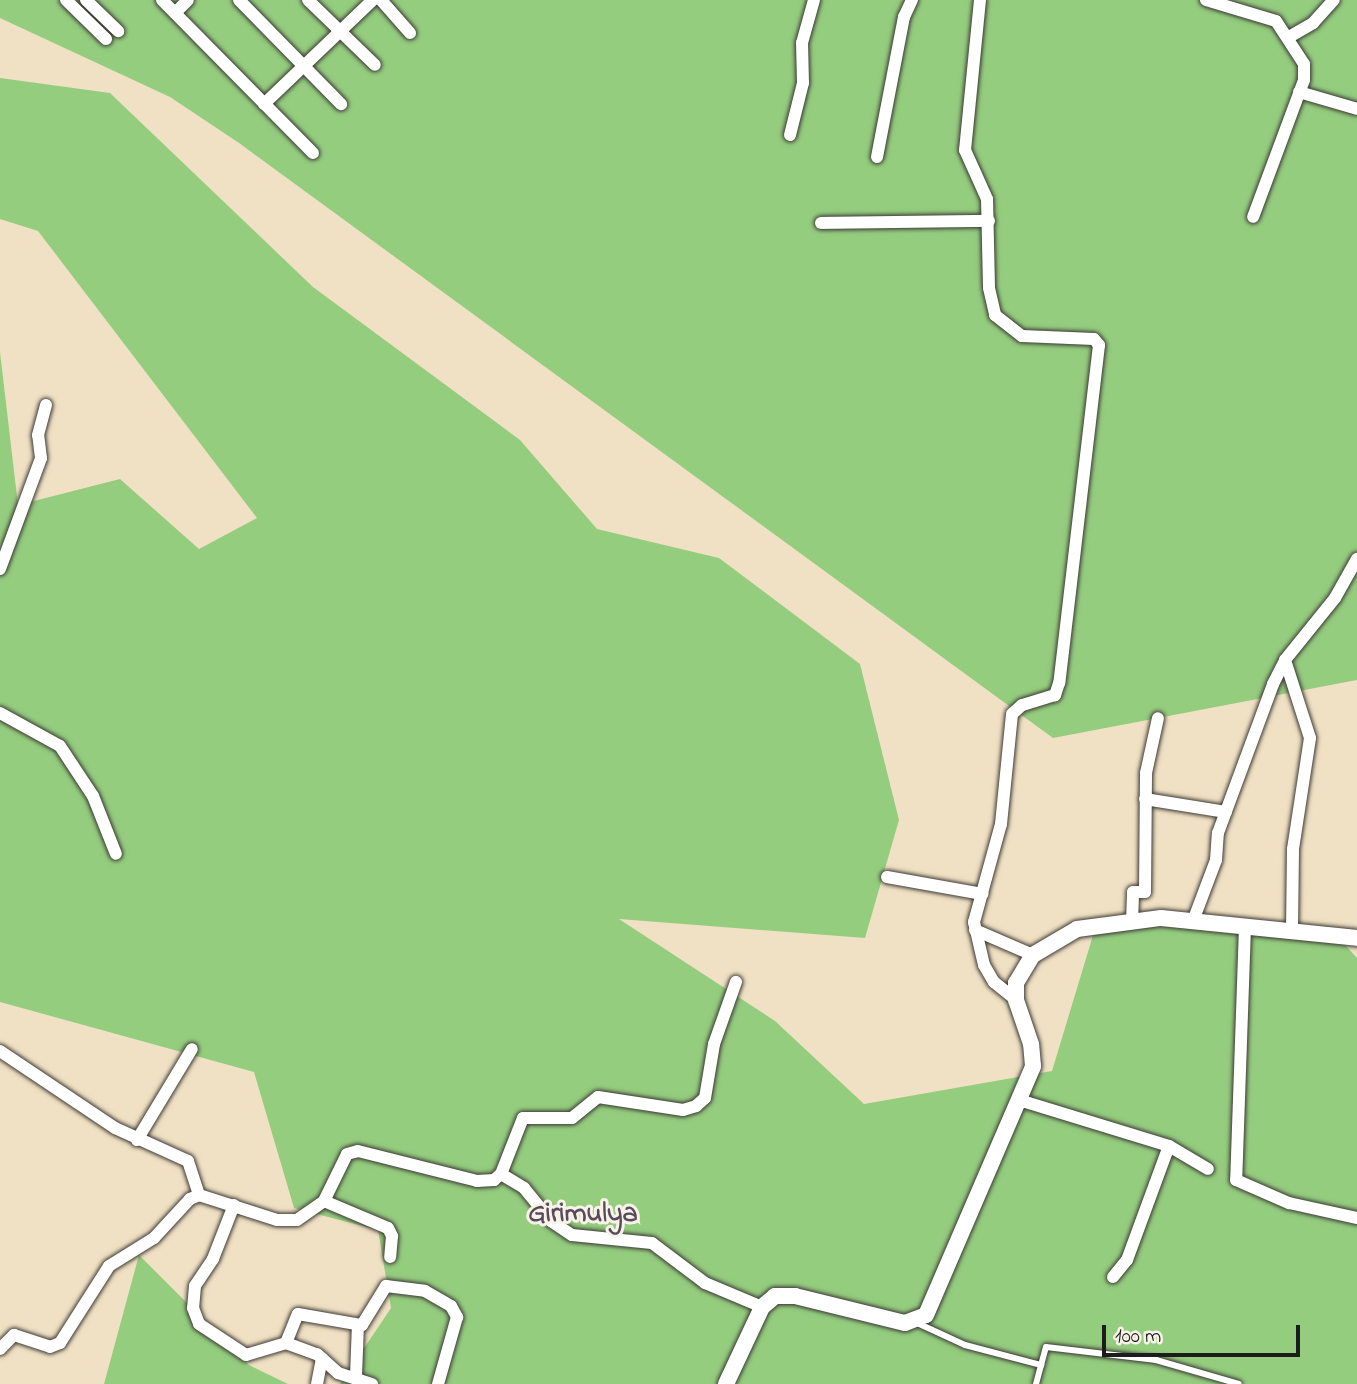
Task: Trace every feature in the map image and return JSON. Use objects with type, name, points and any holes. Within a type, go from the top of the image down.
[{"type":"street","points":[[66,0],[106,39]]},
{"type":"street","points":[[86,0],[118,32]]},
{"type":"street","points":[[162,0],[313,153]]},
{"type":"street","points":[[175,13],[188,0]]},
{"type":"street","points":[[239,0],[341,104]]},
{"type":"street","points":[[308,0],[375,65]]},
{"type":"street","points":[[264,104],[305,70],[373,0]]},
{"type":"street","points":[[381,0],[410,33]]},
{"type":"street","points":[[790,135],[803,83],[802,44],[814,0]]},
{"type":"street","points":[[877,157],[904,17],[912,0]]},
{"type":"street","points":[[981,0],[965,150],[984,188],[989,221],[991,302],[1003,326],[1022,336],[1094,340],[1099,354],[1059,683],[1055,695],[1022,705],[1012,715],[1001,824],[975,930],[984,965],[994,982],[1016,1000]]},
{"type":"street","points":[[1206,0],[1276,21],[1289,37],[1305,72],[1253,217]]},
{"type":"street","points":[[1289,37],[1313,23],[1334,0]]},
{"type":"street","points":[[1299,92],[1357,109]]},
{"type":"street","points":[[821,223],[989,221]]},
{"type":"street","points":[[0,569],[41,458],[38,435],[46,405]]},
{"type":"street","points":[[1193,920],[1216,860],[1218,833],[1285,660],[1321,619],[1357,559]]},
{"type":"street","points":[[1285,660],[1310,738],[1293,849],[1292,933]]},
{"type":"street","points":[[0,713],[60,746],[93,796],[116,854]]},
{"type":"street","points":[[1132,923],[1133,892],[1145,892],[1145,799],[1158,718]]},
{"type":"street","points":[[1145,799],[1226,812]]},
{"type":"street","points":[[887,877],[982,894]]},
{"type":"street","points":[[726,1384],[762,1307],[775,1296],[786,1295],[915,1322],[930,1308],[1033,1066],[1033,1053],[1016,1000],[1021,970],[1033,955],[1071,931],[1161,918],[1357,938]]},
{"type":"street","points":[[1245,927],[1237,1180],[1289,1203],[1357,1218]]},
{"type":"street","points":[[975,930],[1033,955]]},
{"type":"street","points":[[0,1349],[14,1335],[50,1347],[60,1343],[109,1266],[154,1238],[190,1199],[199,1195],[277,1220],[297,1220],[324,1201],[341,1161],[358,1151],[477,1181],[494,1180],[501,1174],[523,1118],[572,1118],[598,1097],[683,1110],[696,1106],[705,1098],[714,1044],[736,982]]},
{"type":"street","points":[[137,1140],[192,1049]]},
{"type":"street","points":[[0,1051],[137,1140],[188,1161],[199,1195]]},
{"type":"street","points":[[1019,1100],[1169,1146],[1208,1169]]},
{"type":"street","points":[[1113,1276],[1127,1260],[1169,1146]]},
{"type":"street","points":[[501,1174],[524,1188],[551,1221],[572,1236],[652,1243],[705,1283],[762,1307]]},
{"type":"street","points":[[324,1201],[388,1228],[392,1236],[390,1257]]},
{"type":"street","points":[[234,1205],[213,1259],[195,1286],[194,1315],[206,1330],[246,1355],[286,1343],[322,1358],[338,1373],[356,1376],[372,1384]]},
{"type":"street","points":[[286,1343],[303,1312],[358,1325],[369,1318],[380,1291],[391,1284],[425,1291],[451,1306],[456,1322],[438,1384]]},
{"type":"street","points":[[356,1376],[358,1325]]},
{"type":"street","points":[[317,1384],[322,1358]]},
{"type":"lane","points":[[915,1322],[965,1345],[1041,1365]]},
{"type":"lane","points":[[1035,1384],[1046,1347],[1156,1360],[1239,1384]]},
{"type":"green space","points":[[0,0],[1357,0],[1357,680],[1053,738],[239,143],[170,97],[0,18]]},
{"type":"green space","points":[[0,78],[110,93],[313,287],[520,440],[597,529],[719,558],[860,664],[899,820],[865,938],[619,919],[775,1021],[864,1104],[1052,1071],[1097,922],[1328,926],[1357,958],[1357,1384],[340,1384],[391,1308],[378,1230],[294,1208],[254,1072],[0,1002],[0,352],[18,505],[120,479],[199,549],[257,518],[38,231],[0,219]]},
{"type":"green space","points":[[139,1255],[249,1365],[288,1384],[104,1384]]},
{"type":"district","name":"Girimulya","points":[[583,1215]]}]
